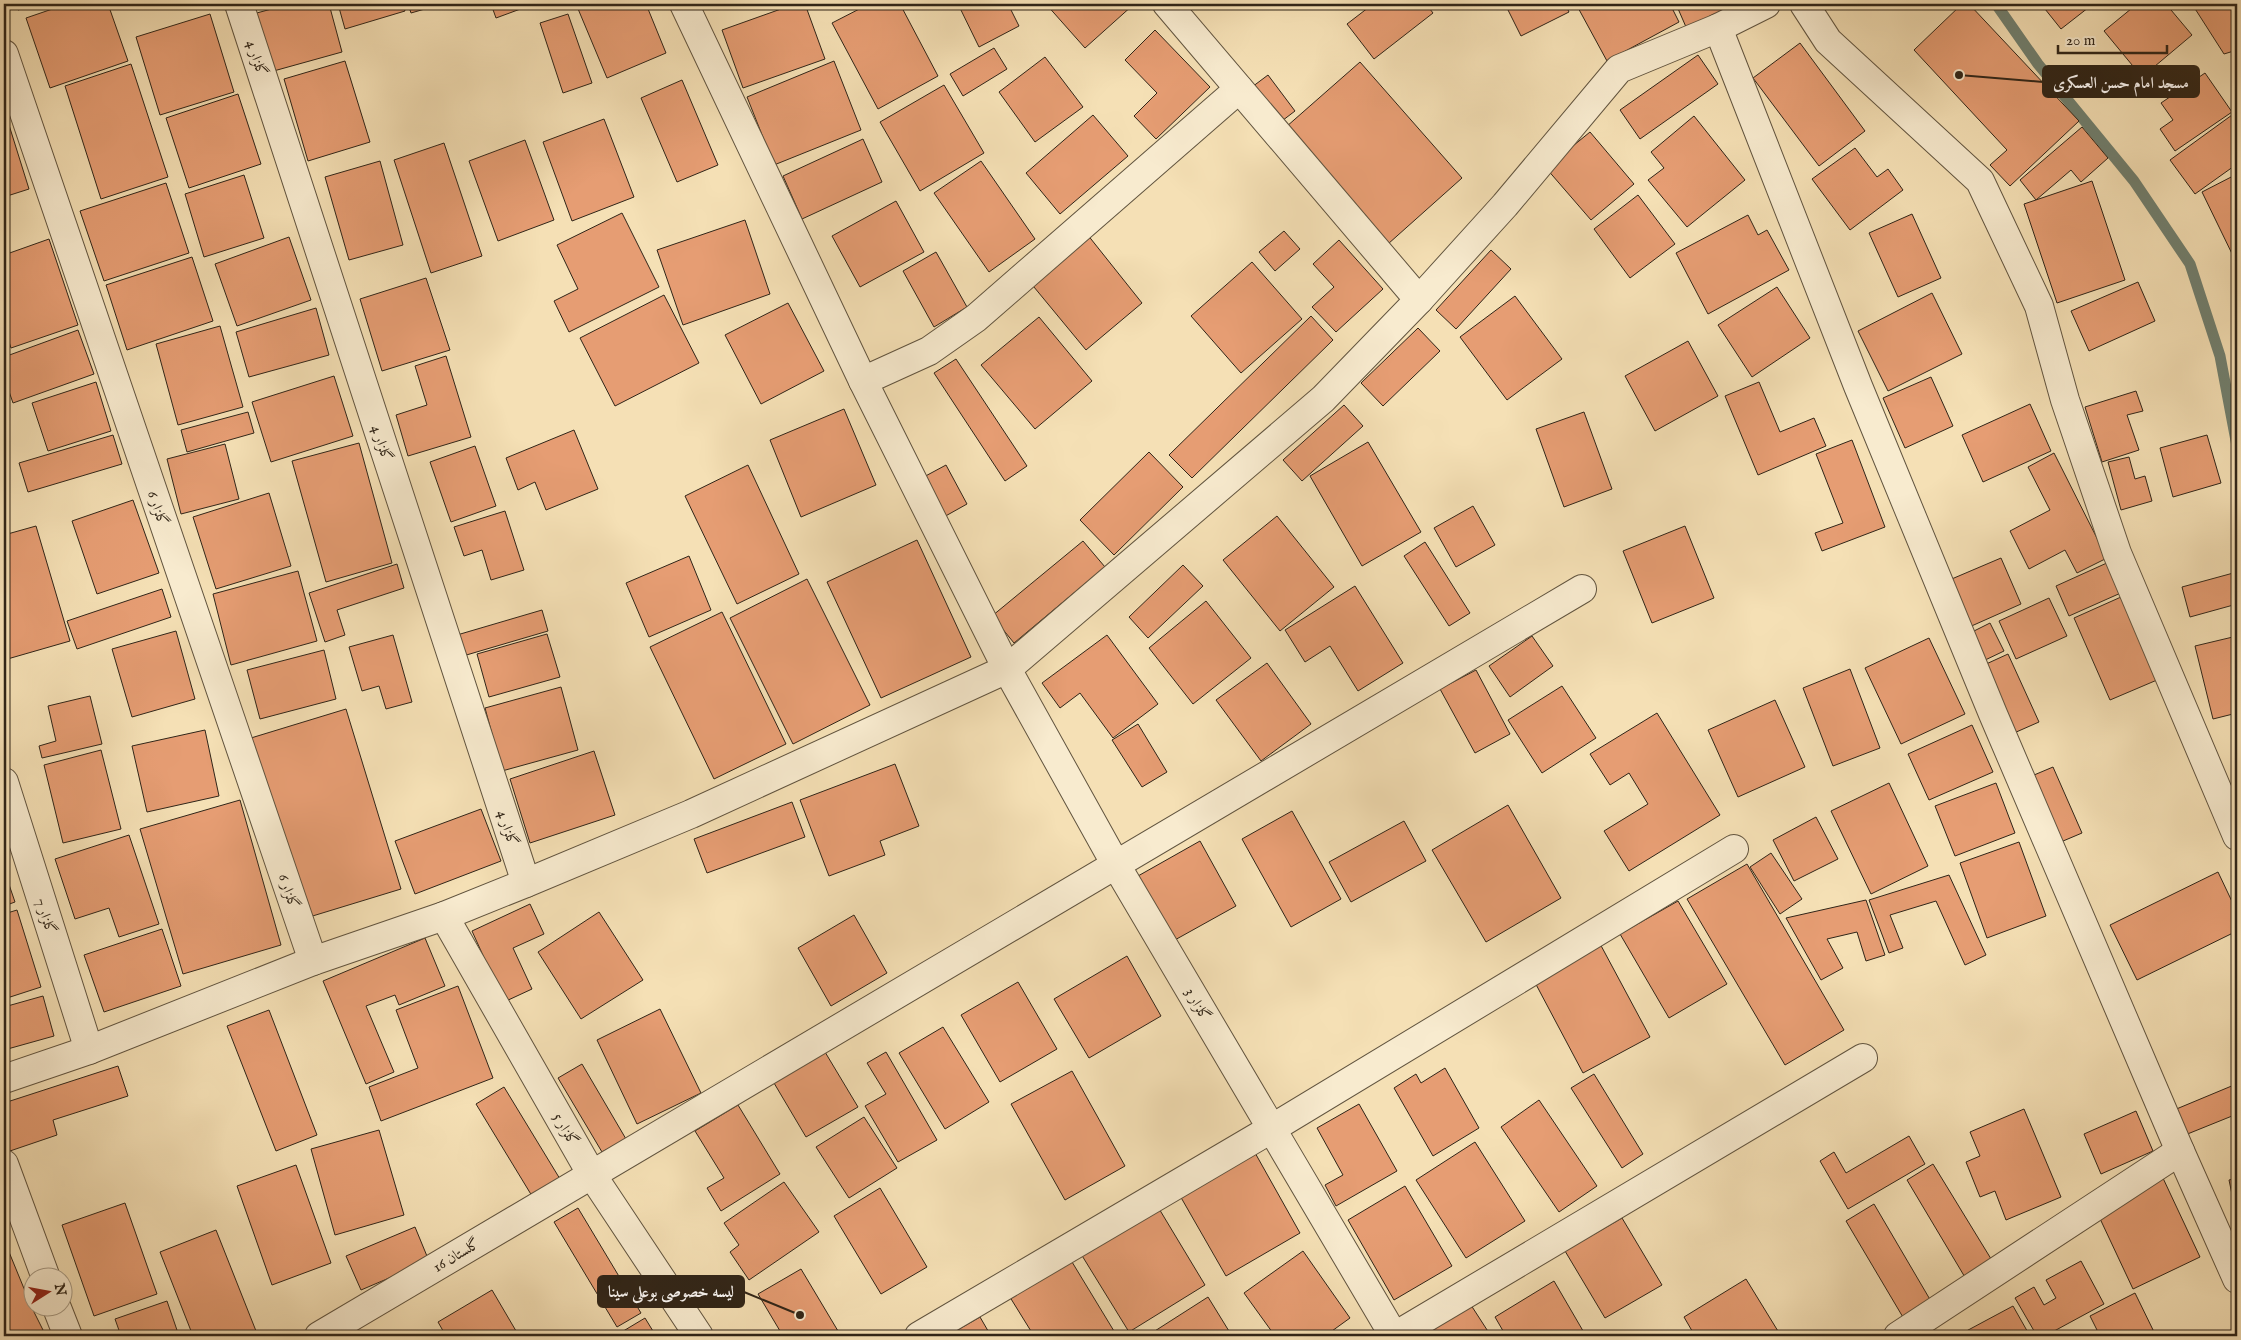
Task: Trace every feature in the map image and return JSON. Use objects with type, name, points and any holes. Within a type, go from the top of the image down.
[{"type":"street","name":"گلزار 4","points":[[239,4],[526,883]]},
{"type":"street","name":"گلزار 3","points":[[684,4],[863,381],[1007,669],[1116,865],[1394,1336]]},
{"type":"street","points":[[1167,4],[1418,300]]},
{"type":"street","points":[[4,1079],[89,1050],[313,961],[444,916],[526,883],[691,814],[1007,669],[1323,398],[1418,300],[1505,204],[1619,69],[1718,28],[1766,4]]},
{"type":"street","points":[[1804,4],[1828,41],[1980,181],[2039,306],[2065,400],[2117,553],[2237,836]]},
{"type":"street","points":[[1718,28],[1862,395],[1993,714],[2180,1151],[2237,1279]]},
{"type":"street","name":"گلزار 6","points":[[4,54],[313,961]]},
{"type":"street","points":[[863,381],[929,351],[976,318],[1240,89]]},
{"type":"street","name":"گلستان 16","points":[[319,1336],[1582,589]]},
{"type":"street","name":"گلزار 7","points":[[4,782],[89,1050]]},
{"type":"street","points":[[919,1336],[1271,1128],[1734,849]]},
{"type":"street","name":"گلزار 5","points":[[444,916],[592,1175],[699,1336]]},
{"type":"street","points":[[1394,1336],[1863,1058]]},
{"type":"street","points":[[1898,1336],[2180,1151]]},
{"type":"street","points":[[4,1164],[42,1268]]},
{"type":"street","points":[[61,1318],[68,1336]]},
{"type":"building","points":[[16,4],[39,4],[18,10]]},
{"type":"building","points":[[67,4],[108,4],[128,61],[50,88],[26,18]]},
{"type":"building","points":[[290,4],[329,4],[342,52],[270,72],[253,14]]},
{"type":"building","points":[[338,4],[403,4],[405,11],[345,29]]},
{"type":"building","points":[[408,4],[442,4],[411,13]]},
{"type":"building","points":[[491,4],[534,4],[496,18]]},
{"type":"building","points":[[576,4],[646,4],[666,53],[607,78]]},
{"type":"building","points":[[795,4],[805,4],[825,59],[743,88],[722,30]]},
{"type":"building","points":[[869,4],[900,4],[938,76],[878,109],[832,23]]},
{"type":"building","points":[[958,4],[1008,4],[1019,26],[979,47]]},
{"type":"building","points":[[1046,4],[1132,4],[1133,5],[1085,48]]},
{"type":"building","points":[[1373,4],[1426,4],[1433,13],[1374,59],[1347,24]]},
{"type":"building","points":[[1505,4],[1565,4],[1569,12],[1521,36]]},
{"type":"building","points":[[1576,4],[1670,4],[1679,22],[1607,61]]},
{"type":"building","points":[[1676,4],[1735,4],[1736,7],[1686,27]]},
{"type":"building","points":[[1962,4],[1969,4],[2079,121],[2010,186],[1990,165],[2007,150],[1914,50]]},
{"type":"building","points":[[2041,4],[2093,4],[2061,29]]},
{"type":"building","points":[[2137,4],[2166,4],[2192,35],[2142,77],[2104,31]]},
{"type":"building","points":[[2192,4],[2237,4],[2237,50],[2224,54]]},
{"type":"building","points":[[210,14],[234,92],[160,115],[136,37]]},
{"type":"building","points":[[568,14],[592,83],[563,93],[540,23]]},
{"type":"building","points":[[1155,30],[1210,87],[1156,139],[1134,116],[1157,93],[1125,60]]},
{"type":"building","points":[[1800,43],[1865,131],[1819,166],[1753,78]]},
{"type":"building","points":[[994,48],[1007,69],[963,96],[950,74]]},
{"type":"building","points":[[1698,55],[1718,84],[1640,139],[1620,110]]},
{"type":"building","points":[[1045,57],[1083,107],[1035,142],[999,92]]},
{"type":"building","points":[[345,61],[370,142],[308,161],[284,79]]},
{"type":"building","points":[[834,61],[861,130],[774,165],[747,97]]},
{"type":"building","points":[[1360,62],[1462,178],[1388,244],[1286,127]]},
{"type":"building","points":[[131,64],[168,177],[101,199],[65,86]]},
{"type":"building","points":[[2205,73],[2232,112],[2175,151],[2160,129],[2173,120],[2161,103]]},
{"type":"building","points":[[1268,75],[1295,111],[1274,127],[1248,90]]},
{"type":"building","points":[[682,80],[718,165],[677,182],[641,98]]},
{"type":"building","points":[[944,85],[984,153],[920,191],[880,122]]},
{"type":"building","points":[[238,94],[261,164],[189,188],[166,118]]},
{"type":"building","points":[[4,109],[29,189],[4,197]]},
{"type":"building","points":[[1093,115],[1128,156],[1060,214],[1026,173]]},
{"type":"building","points":[[2232,115],[2237,122],[2237,164],[2195,194],[2170,160]]},
{"type":"building","points":[[1694,116],[1745,180],[1687,227],[1648,180],[1664,168],[1651,152]]},
{"type":"building","points":[[604,119],[634,197],[572,221],[543,142]]},
{"type":"building","points":[[2082,127],[2108,158],[2081,182],[2071,170],[2036,200],[2020,180]]},
{"type":"building","points":[[1590,132],[1634,184],[1591,220],[1546,168]]},
{"type":"building","points":[[863,139],[882,182],[802,219],[783,176]]},
{"type":"building","points":[[525,140],[554,220],[498,241],[469,161]]},
{"type":"building","points":[[444,143],[482,256],[431,273],[394,160]]},
{"type":"building","points":[[1855,148],[1877,177],[1888,169],[1903,190],[1850,230],[1812,179]]},
{"type":"building","points":[[380,161],[403,245],[349,260],[325,177]]},
{"type":"building","points":[[981,161],[1035,239],[989,272],[934,193]]},
{"type":"building","points":[[2237,174],[2237,264],[2202,192]]},
{"type":"building","points":[[244,175],[264,238],[204,257],[185,194]]},
{"type":"building","points":[[2092,181],[2125,280],[2057,303],[2024,204]]},
{"type":"building","points":[[166,183],[189,253],[104,281],[80,211]]},
{"type":"building","points":[[1638,195],[1675,244],[1630,278],[1594,229]]},
{"type":"building","points":[[896,201],[924,252],[860,287],[832,236]]},
{"type":"building","points":[[622,213],[659,287],[569,332],[554,301],[578,289],[557,245]]},
{"type":"building","points":[[1912,214],[1941,278],[1898,297],[1869,233]]},
{"type":"building","points":[[1748,215],[1758,235],[1767,230],[1789,270],[1708,314],[1676,253]]},
{"type":"building","points":[[745,220],[770,294],[683,325],[657,250]]},
{"type":"building","points":[[1284,231],[1300,249],[1275,271],[1259,252]]},
{"type":"building","points":[[1087,234],[1142,303],[1086,350],[1029,281]]},
{"type":"building","points":[[289,237],[311,300],[237,326],[215,264]]},
{"type":"building","points":[[49,239],[78,325],[11,348],[4,326],[4,255]]},
{"type":"building","points":[[1339,240],[1383,289],[1336,332],[1312,307],[1334,287],[1313,264]]},
{"type":"building","points":[[1491,250],[1511,269],[1456,329],[1436,310]]},
{"type":"building","points":[[936,252],[967,307],[934,327],[903,271]]},
{"type":"building","points":[[192,257],[213,321],[127,350],[106,285]]},
{"type":"building","points":[[1252,262],[1302,319],[1241,373],[1191,316]]},
{"type":"building","points":[[426,278],[450,350],[382,371],[360,299]]},
{"type":"building","points":[[2138,282],[2155,321],[2089,351],[2071,311]]},
{"type":"building","points":[[1777,287],[1810,338],[1752,377],[1718,325]]},
{"type":"building","points":[[1932,293],[1962,354],[1888,391],[1858,331]]},
{"type":"building","points":[[664,295],[699,363],[615,406],[580,338]]},
{"type":"building","points":[[1515,296],[1562,359],[1507,400],[1460,337]]},
{"type":"building","points":[[788,303],[824,371],[761,404],[725,335]]},
{"type":"building","points":[[316,308],[329,355],[249,377],[236,332]]},
{"type":"building","points":[[1311,316],[1333,340],[1192,478],[1169,455]]},
{"type":"building","points":[[1039,317],[1092,381],[1035,429],[981,365]]},
{"type":"building","points":[[220,326],[243,407],[178,425],[156,344]]},
{"type":"building","points":[[1418,328],[1440,351],[1383,406],[1361,383]]},
{"type":"building","points":[[78,330],[94,374],[13,403],[4,377],[4,357]]},
{"type":"building","points":[[1688,341],[1718,396],[1655,431],[1625,376]]},
{"type":"building","points":[[446,356],[471,437],[408,456],[396,415],[427,405],[415,366]]},
{"type":"building","points":[[956,359],[1027,466],[1005,481],[934,373]]},
{"type":"building","points":[[334,376],[353,436],[271,462],[252,402]]},
{"type":"building","points":[[1931,377],[1953,426],[1905,448],[1883,398]]},
{"type":"building","points":[[96,382],[111,431],[48,451],[32,403]]},
{"type":"building","points":[[1759,382],[1780,432],[1814,418],[1826,446],[1758,475],[1725,396]]},
{"type":"building","points":[[2136,391],[2143,411],[2127,415],[2139,450],[2102,462],[2085,407]]},
{"type":"building","points":[[2030,404],[2051,451],[1983,482],[1962,435]]},
{"type":"building","points":[[1344,405],[1363,426],[1302,481],[1283,460]]},
{"type":"building","points":[[844,409],[876,485],[801,517],[770,440]]},
{"type":"building","points":[[248,412],[254,433],[187,452],[181,430]]},
{"type":"building","points":[[1584,412],[1612,489],[1564,507],[1536,429]]},
{"type":"building","points":[[574,430],[598,489],[546,510],[535,482],[518,490],[506,458]]},
{"type":"building","points":[[113,435],[122,464],[28,492],[19,463]]},
{"type":"building","points":[[2207,435],[2221,483],[2173,497],[2160,448]]},
{"type":"building","points":[[1852,440],[1885,527],[1822,551],[1815,533],[1843,523],[1816,454]]},
{"type":"building","points":[[1368,442],[1421,532],[1362,566],[1310,476]]},
{"type":"building","points":[[359,443],[392,563],[326,582],[292,461]]},
{"type":"building","points":[[225,444],[239,499],[181,514],[167,459]]},
{"type":"building","points":[[475,446],[496,506],[451,522],[430,462]]},
{"type":"building","points":[[1149,452],[1183,487],[1114,555],[1080,520]]},
{"type":"building","points":[[2054,453],[2107,558],[2077,573],[2065,550],[2029,569],[2010,531],[2050,510],[2028,467]]},
{"type":"building","points":[[2129,457],[2135,479],[2145,476],[2152,501],[2121,510],[2108,462]]},
{"type":"building","points":[[748,465],[799,574],[737,604],[685,496]]},
{"type":"building","points":[[946,465],[967,504],[942,518],[920,479]]},
{"type":"building","points":[[269,493],[291,566],[216,589],[193,517]]},
{"type":"building","points":[[133,500],[159,573],[97,594],[72,521]]},
{"type":"building","points":[[1473,506],[1495,545],[1456,567],[1434,528]]},
{"type":"building","points":[[505,511],[524,570],[491,580],[482,550],[464,556],[454,527]]},
{"type":"building","points":[[1277,516],[1334,587],[1280,631],[1223,560]]},
{"type":"building","points":[[36,526],[70,641],[4,660],[4,535]]},
{"type":"building","points":[[1685,526],[1714,598],[1652,623],[1623,551]]},
{"type":"building","points":[[917,540],[971,657],[881,698],[827,582]]},
{"type":"building","points":[[1083,541],[1105,567],[1014,643],[992,616]]},
{"type":"building","points":[[1425,542],[1470,613],[1449,626],[1404,556]]},
{"type":"building","points":[[689,556],[711,610],[649,637],[626,583]]},
{"type":"building","points":[[2001,558],[2021,604],[1967,628],[1947,581]]},
{"type":"building","points":[[2109,562],[2123,592],[2069,616],[2056,586]]},
{"type":"building","points":[[397,564],[404,588],[337,610],[345,635],[325,642],[309,593]]},
{"type":"building","points":[[1183,565],[1203,586],[1148,638],[1129,617]]},
{"type":"building","points":[[298,571],[317,641],[231,665],[213,594]]},
{"type":"building","points":[[2237,572],[2237,604],[2190,617],[2182,587]]},
{"type":"building","points":[[807,579],[870,705],[793,744],[730,618]]},
{"type":"building","points":[[1355,586],[1403,663],[1358,691],[1330,646],[1305,662],[1285,630]]},
{"type":"building","points":[[162,589],[171,617],[77,649],[67,621]]},
{"type":"building","points":[[2121,597],[2157,680],[2110,700],[2074,618]]},
{"type":"building","points":[[2049,598],[2067,636],[2016,659],[1999,621]]},
{"type":"building","points":[[1206,601],[1251,658],[1193,704],[1149,648]]},
{"type":"building","points":[[542,610],[548,631],[463,656],[457,635]]},
{"type":"building","points":[[722,612],[786,744],[714,779],[650,647]]},
{"type":"building","points":[[1990,623],[2004,651],[1981,662],[1968,634]]},
{"type":"building","points":[[176,631],[195,699],[132,717],[112,649]]},
{"type":"building","points":[[547,634],[560,677],[489,697],[477,654]]},
{"type":"building","points":[[393,635],[412,702],[386,709],[379,686],[362,691],[349,647]]},
{"type":"building","points":[[1107,635],[1158,704],[1113,738],[1080,693],[1060,708],[1042,683]]},
{"type":"building","points":[[1532,636],[1553,666],[1510,697],[1489,666]]},
{"type":"building","points":[[2237,636],[2237,713],[2213,719],[2195,646]]},
{"type":"building","points":[[1929,638],[1965,714],[1901,744],[1865,668]]},
{"type":"building","points":[[324,650],[336,699],[260,719],[247,670]]},
{"type":"building","points":[[2008,654],[2039,722],[2014,733],[1984,665]]},
{"type":"building","points":[[1267,663],[1311,724],[1261,761],[1216,700]]},
{"type":"building","points":[[1850,669],[1880,748],[1833,766],[1803,688]]},
{"type":"building","points":[[1476,670],[1510,734],[1475,753],[1440,689]]},
{"type":"building","points":[[1562,686],[1596,738],[1542,773],[1508,720]]},
{"type":"building","points":[[561,687],[578,750],[502,771],[485,708]]},
{"type":"building","points":[[90,696],[102,744],[42,758],[39,746],[56,741],[48,706]]},
{"type":"building","points":[[1775,700],[1805,767],[1738,797],[1708,730]]},
{"type":"building","points":[[346,709],[401,889],[306,918],[251,738]]},
{"type":"building","points":[[1657,713],[1720,815],[1629,871],[1604,831],[1648,804],[1629,773],[1610,785],[1590,754]]},
{"type":"building","points":[[1138,724],[1167,772],[1142,787],[1112,740]]},
{"type":"building","points":[[1972,725],[1993,772],[1929,800],[1908,754]]},
{"type":"building","points":[[205,730],[219,796],[147,812],[132,746]]},
{"type":"building","points":[[101,750],[121,829],[63,843],[44,765]]},
{"type":"building","points":[[594,751],[615,815],[530,843],[510,779]]},
{"type":"building","points":[[895,764],[919,826],[880,841],[885,855],[829,876],[800,800]]},
{"type":"building","points":[[2053,767],[2082,833],[2056,844],[2027,778]]},
{"type":"building","points":[[1889,783],[1928,866],[1871,894],[1831,811]]},
{"type":"building","points":[[1996,783],[2015,833],[1955,856],[1935,806]]},
{"type":"building","points":[[240,800],[281,945],[183,974],[140,829]]},
{"type":"building","points":[[792,802],[805,837],[707,873],[694,839]]},
{"type":"building","points":[[1508,805],[1561,898],[1486,942],[1432,850]]},
{"type":"building","points":[[481,809],[501,861],[415,894],[395,841]]},
{"type":"building","points":[[1292,811],[1341,899],[1291,927],[1242,839]]},
{"type":"building","points":[[1816,817],[1838,859],[1794,881],[1773,840]]},
{"type":"building","points":[[1404,821],[1426,861],[1351,902],[1329,862]]},
{"type":"building","points":[[129,835],[159,924],[119,937],[109,908],[75,919],[55,859]]},
{"type":"building","points":[[1200,841],[1236,906],[1173,941],[1138,876]]},
{"type":"building","points":[[2019,842],[2046,916],[1987,938],[1960,863]]},
{"type":"building","points":[[1771,853],[1802,899],[1780,914],[1750,867]]},
{"type":"building","points":[[1747,864],[1844,1030],[1785,1065],[1687,899]]},
{"type":"building","points":[[4,870],[15,902],[4,906]]},
{"type":"building","points":[[2218,872],[2237,912],[2237,931],[2137,980],[2110,925]]},
{"type":"building","points":[[1949,875],[1986,955],[1965,965],[1936,901],[1890,915],[1903,948],[1889,953],[1869,900]]},
{"type":"building","points":[[1866,900],[1885,955],[1866,961],[1857,932],[1827,939],[1843,968],[1821,980],[1786,918]]},
{"type":"building","points":[[1678,901],[1727,984],[1669,1018],[1620,934]]},
{"type":"building","points":[[530,904],[544,934],[513,948],[532,989],[504,1002],[472,931]]},
{"type":"building","points":[[17,910],[41,987],[4,999],[4,914]]},
{"type":"building","points":[[599,912],[643,980],[581,1019],[538,952]]},
{"type":"building","points":[[854,915],[887,973],[831,1006],[798,948]]},
{"type":"building","points":[[162,929],[181,986],[104,1012],[84,955]]},
{"type":"building","points":[[425,938],[445,986],[399,1005],[395,995],[366,1006],[394,1072],[366,1084],[323,981]]},
{"type":"building","points":[[1598,940],[1650,1037],[1583,1073],[1531,975]]},
{"type":"building","points":[[1127,956],[1161,1016],[1089,1058],[1054,999]]},
{"type":"building","points":[[1018,982],[1057,1049],[1000,1082],[961,1015]]},
{"type":"building","points":[[458,986],[493,1078],[381,1121],[369,1087],[418,1068],[396,1010]]},
{"type":"building","points":[[43,996],[54,1036],[4,1050],[4,1007]]},
{"type":"building","points":[[660,1009],[701,1093],[637,1124],[597,1040]]},
{"type":"building","points":[[269,1010],[317,1135],[276,1151],[227,1026]]},
{"type":"building","points":[[943,1027],[989,1102],[945,1129],[899,1053]]},
{"type":"building","points":[[825,1052],[858,1107],[806,1137],[774,1083]]},
{"type":"building","points":[[886,1052],[937,1140],[898,1162],[865,1106],[886,1094],[867,1063]]},
{"type":"building","points":[[582,1064],[626,1139],[602,1152],[558,1078]]},
{"type":"building","points":[[118,1066],[128,1096],[53,1120],[57,1135],[7,1152],[4,1143],[4,1103]]},
{"type":"building","points":[[1445,1068],[1479,1128],[1433,1156],[1394,1088],[1416,1074],[1421,1083]]},
{"type":"building","points":[[1072,1071],[1125,1166],[1065,1200],[1011,1104]]},
{"type":"building","points":[[1594,1074],[1643,1154],[1622,1168],[1571,1088]]},
{"type":"building","points":[[2234,1085],[2237,1092],[2237,1114],[2185,1135],[2174,1110]]},
{"type":"building","points":[[504,1087],[560,1179],[532,1196],[476,1104]]},
{"type":"building","points":[[1539,1100],[1597,1186],[1559,1212],[1501,1127]]},
{"type":"building","points":[[1359,1104],[1397,1171],[1336,1206],[1325,1185],[1343,1175],[1317,1128]]},
{"type":"building","points":[[738,1105],[780,1174],[721,1211],[707,1188],[724,1178],[695,1131]]},
{"type":"building","points":[[2024,1109],[2061,1197],[2006,1220],[1995,1191],[1980,1197],[1966,1162],[1980,1156],[1970,1132]]},
{"type":"building","points":[[2136,1111],[2153,1151],[2101,1174],[2084,1134]]},
{"type":"building","points":[[864,1117],[897,1168],[849,1198],[816,1147]]},
{"type":"building","points":[[379,1130],[404,1215],[335,1235],[311,1149]]},
{"type":"building","points":[[1909,1136],[1925,1164],[1848,1209],[1820,1161],[1834,1152],[1846,1173]]},
{"type":"building","points":[[1475,1142],[1525,1221],[1466,1258],[1416,1180]]},
{"type":"building","points":[[1254,1151],[1300,1233],[1226,1276],[1179,1194]]},
{"type":"building","points":[[1933,1164],[1996,1267],[1969,1284],[1907,1180]]},
{"type":"building","points":[[296,1165],[331,1263],[272,1285],[237,1186]]},
{"type":"building","points":[[2162,1176],[2200,1257],[2133,1289],[2095,1208]]},
{"type":"building","points":[[2237,1178],[2237,1203],[2234,1204],[2229,1180]]},
{"type":"building","points":[[784,1182],[819,1232],[749,1280],[730,1252],[739,1245],[724,1223]]},
{"type":"building","points":[[1405,1186],[1452,1266],[1394,1300],[1348,1220]]},
{"type":"building","points":[[880,1188],[927,1267],[881,1294],[834,1216]]},
{"type":"building","points":[[125,1203],[157,1294],[94,1316],[62,1225]]},
{"type":"building","points":[[1874,1204],[1935,1308],[1907,1324],[1846,1221]]},
{"type":"building","points":[[1158,1207],[1205,1285],[1129,1332],[1081,1254]]},
{"type":"building","points":[[578,1208],[641,1313],[617,1327],[554,1222]]},
{"type":"building","points":[[1622,1218],[1662,1285],[1605,1318],[1565,1251]]},
{"type":"building","points":[[415,1227],[429,1261],[361,1290],[346,1256]]},
{"type":"building","points":[[216,1230],[258,1336],[193,1336],[160,1252]]},
{"type":"building","points":[[1303,1251],[1350,1318],[1325,1336],[1275,1336],[1244,1293]]},
{"type":"building","points":[[9,1252],[22,1284],[22,1318],[37,1318],[46,1336],[4,1336],[4,1254]]},
{"type":"building","points":[[1069,1257],[1117,1336],[1034,1336],[1008,1294]]},
{"type":"building","points":[[2081,1261],[2104,1304],[2045,1336],[2037,1336],[2015,1298],[2034,1287],[2044,1305],[2056,1298],[2046,1280]]},
{"type":"building","points":[[801,1269],[841,1336],[783,1336],[758,1294]]},
{"type":"building","points":[[1746,1279],[1781,1336],[1695,1336],[1684,1317]]},
{"type":"building","points":[[1554,1281],[1586,1336],[1506,1336],[1495,1317]]},
{"type":"building","points":[[492,1290],[519,1336],[446,1336],[438,1322]]},
{"type":"building","points":[[2135,1293],[2156,1336],[2100,1336],[2090,1316]]},
{"type":"building","points":[[1208,1297],[1232,1336],[1147,1336]]},
{"type":"building","points":[[167,1301],[179,1336],[121,1336],[115,1319]]},
{"type":"building","points":[[1469,1302],[1491,1336],[1415,1336]]},
{"type":"building","points":[[2013,1306],[2030,1336],[1957,1336]]},
{"type":"building","points":[[980,1317],[991,1336],[947,1336]]},
{"type":"building","points":[[645,1318],[656,1336],[615,1336]]},
{"type":"waterway","points":[[1996,4],[2038,64],[2134,181],[2190,264],[2220,356],[2237,446]]},
{"type":"place","name":"مسجد امام حسن العسکری","points":[[1959,75]]},
{"type":"place","name":"لیسه خصوصی بوعلی سینا","points":[[800,1315]]}]
